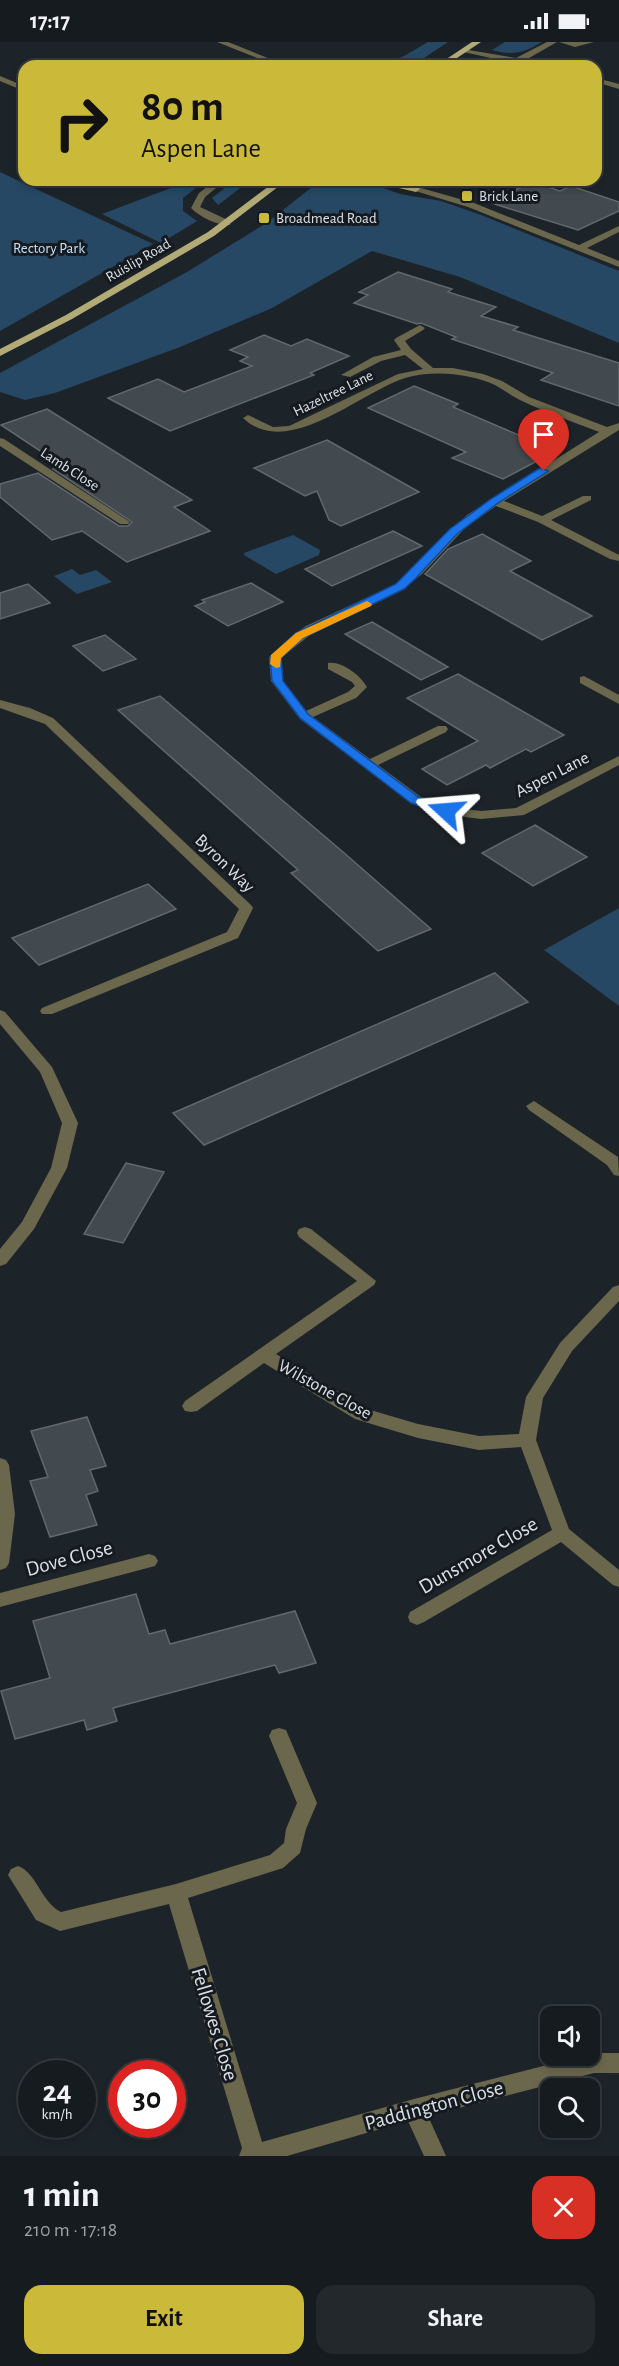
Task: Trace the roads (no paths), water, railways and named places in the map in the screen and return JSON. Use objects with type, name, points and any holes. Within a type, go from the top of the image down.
[{"type":"main road","points":[[449,60],[477,42]]},
{"type":"main road","name":"Ruislip Road","points":[[0,353],[69,317],[227,223],[275,186]]},
{"type":"main road","points":[[400,186],[416,189]]},
{"type":"main road","points":[[412,186],[416,189]]},
{"type":"street","points":[[221,42],[268,60]]},
{"type":"street","points":[[519,59],[553,42]]},
{"type":"street","points":[[563,42],[575,45],[590,42]]},
{"type":"street","points":[[463,51],[523,60]]},
{"type":"street","points":[[0,78],[18,86]]},
{"type":"street","points":[[602,82],[619,87]]},
{"type":"street","points":[[213,186],[197,200],[195,208],[227,223]]},
{"type":"street","points":[[405,186],[471,205],[619,264]]},
{"type":"street","points":[[579,248],[619,229]]},
{"type":"street","points":[[420,328],[399,340],[407,351],[431,371]]},
{"type":"street","name":"Hazeltree Lane","points":[[346,375],[377,359],[407,351]]},
{"type":"street","name":"Hazeltree Lane","points":[[249,418],[271,430],[291,429],[402,376],[431,371],[453,371],[479,376],[498,383],[525,399],[607,431]]},
{"type":"street","name":"Aspen Lane","points":[[619,426],[607,431],[494,501],[453,531],[412,577],[400,586],[300,636],[275,657],[277,681],[304,716],[416,801],[446,811],[481,815],[519,812],[619,760]]},
{"type":"street","name":"Lamb Close","points":[[0,441],[124,522]]},
{"type":"street","points":[[542,520],[587,498]]},
{"type":"street","points":[[494,501],[542,520],[619,558]]},
{"type":"street","points":[[304,716],[352,695],[362,687],[357,680],[332,666]]},
{"type":"street","points":[[584,680],[619,700]]},
{"type":"street","name":"Byron Way","points":[[0,704],[26,711],[49,721],[246,908],[234,935],[47,1011]]},
{"type":"street","points":[[370,764],[442,729]]},
{"type":"street","points":[[0,1016],[47,1070],[70,1123],[59,1168],[28,1225],[0,1260]]},
{"type":"street","points":[[534,1106],[613,1161],[619,1171]]},
{"type":"street","name":"Wilstone Close","points":[[191,1406],[266,1356],[368,1281],[305,1233]]},
{"type":"street","points":[[619,1291],[566,1347],[535,1397],[527,1440],[562,1533],[619,1580]]},
{"type":"street","name":"Wilstone Close","points":[[266,1356],[361,1414],[418,1431],[479,1443],[527,1440]]},
{"type":"street","points":[[0,1466],[4,1483],[4,1547],[0,1563]]},
{"type":"street","name":"Dunsmore Close","points":[[417,1617],[562,1533]]},
{"type":"street","name":"Dove Close","points":[[0,1599],[149,1561]]},
{"type":"street","points":[[18,1875],[43,1913],[60,1922],[176,1893],[276,1862],[293,1847],[296,1829],[307,1803],[279,1736]]},
{"type":"street","name":"Fellowes Close","points":[[176,1893],[252,2155]]},
{"type":"street","name":"Paddington Close","points":[[252,2155],[414,2109],[594,2063],[619,2063]]},
{"type":"street","points":[[414,2109],[435,2156]]},
{"type":"place","name":"Brick Lane","points":[[467,196]]},
{"type":"place","name":"Broadmead Road","points":[[264,218]]},
{"type":"park label","name":"Rectory Park","points":[[49,248]]}]
